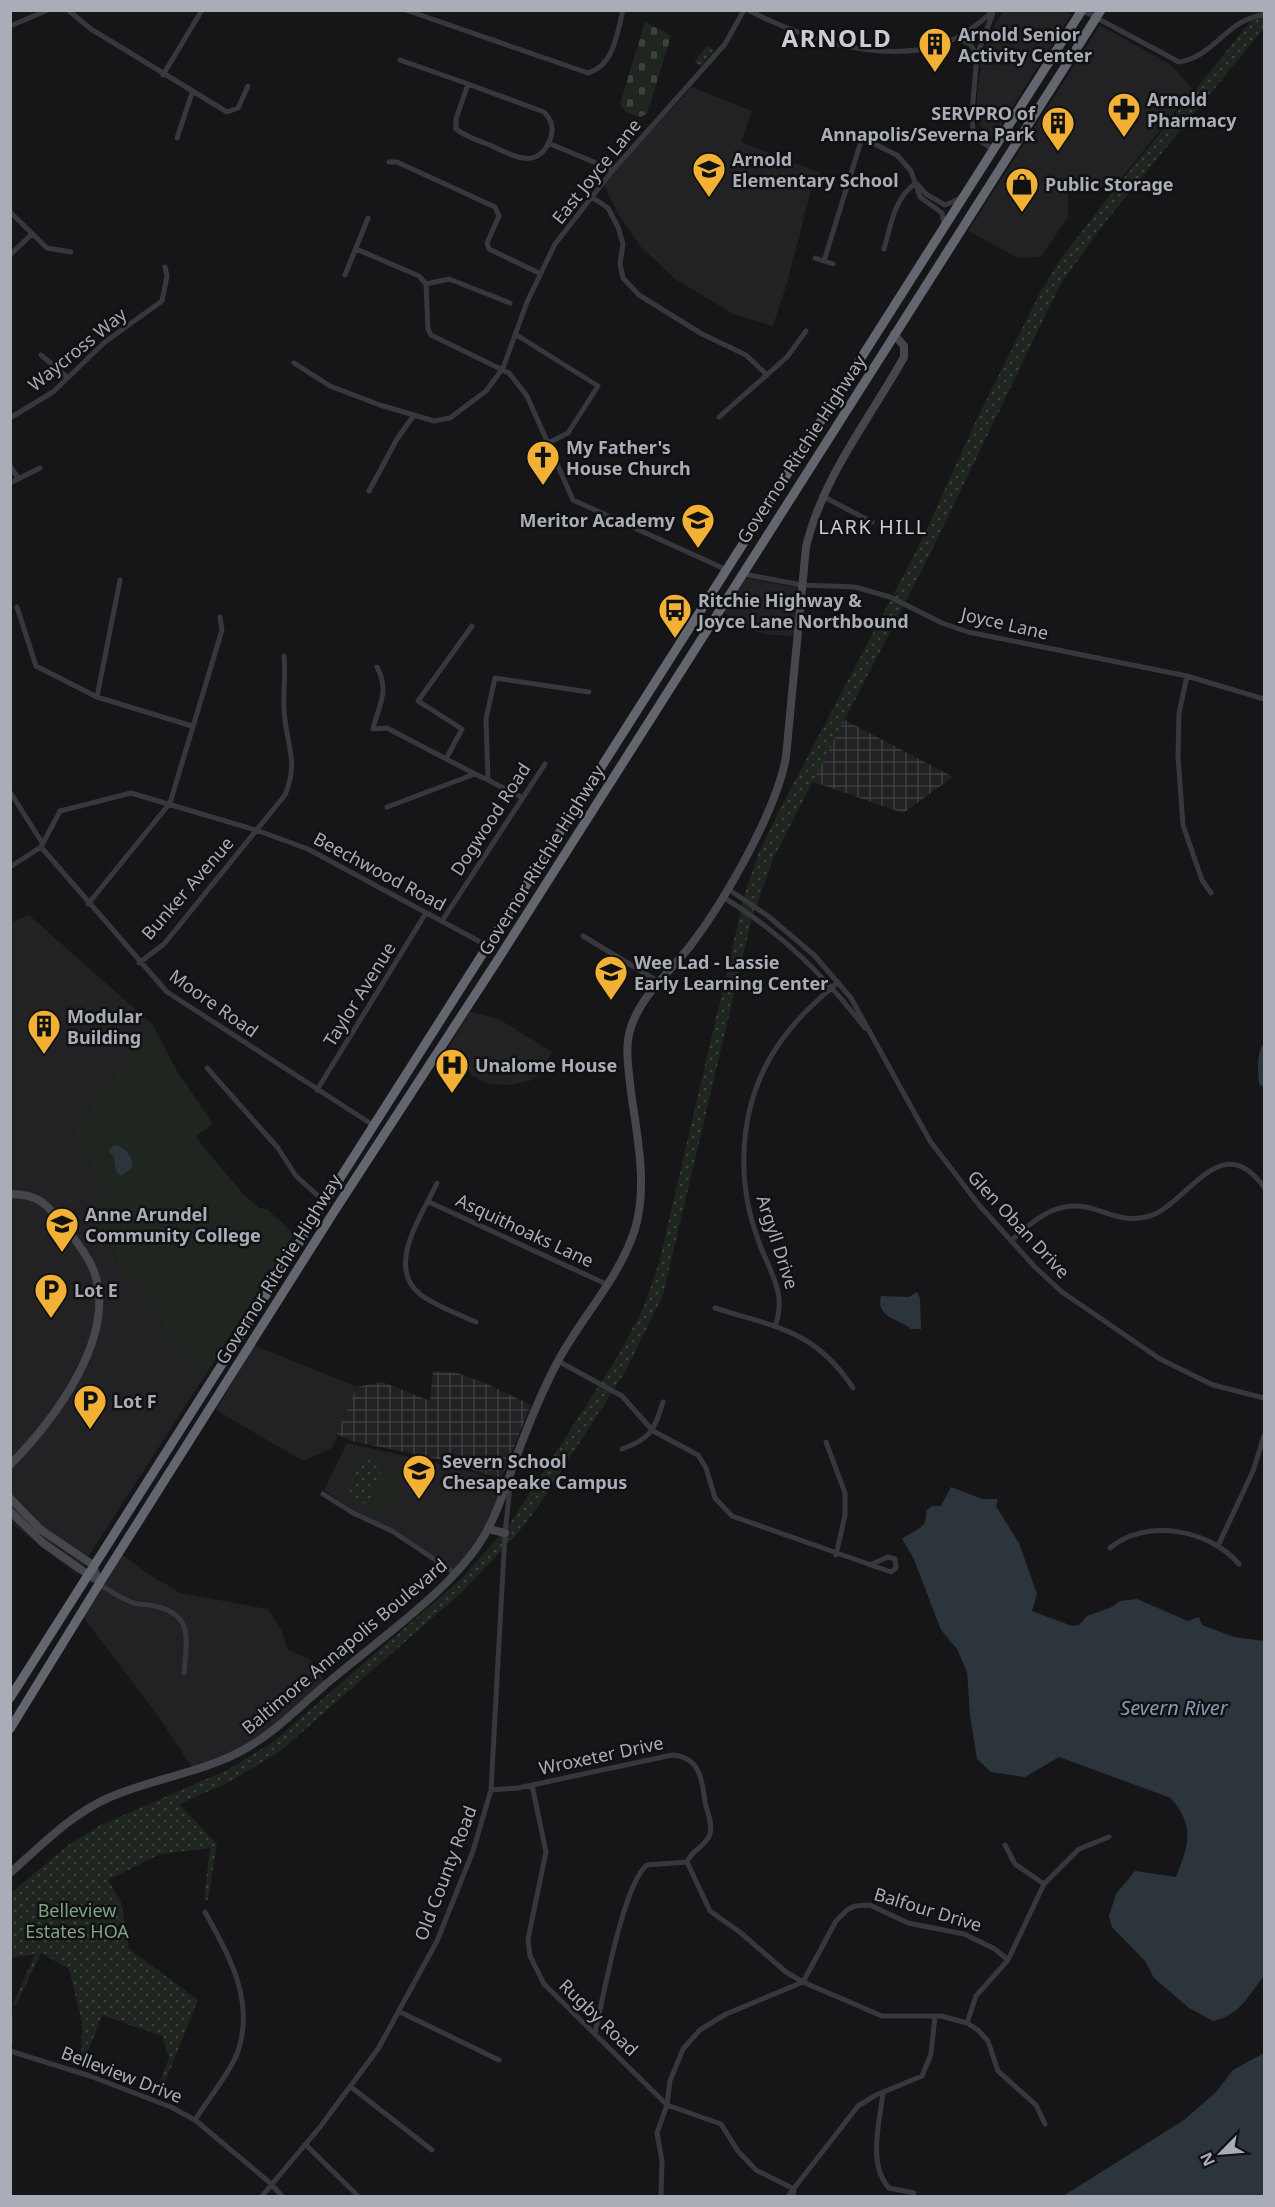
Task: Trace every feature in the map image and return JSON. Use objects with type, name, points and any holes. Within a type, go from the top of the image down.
[{"type":"highway","name":"Governor Ritchie Highway","points":[[10,1698],[486,945],[1082,10]]},
{"type":"highway","name":"Governor Ritchie Highway","points":[[10,1729],[353,1182],[497,961],[1099,14]]},
{"type":"highway","points":[[890,312],[888,324],[894,334]]},
{"type":"highway","points":[[741,574],[735,565],[743,543]]},
{"type":"highway","points":[[717,613],[721,599],[733,578],[733,574],[727,570]]},
{"type":"highway","points":[[546,852],[558,862]]},
{"type":"highway","points":[[342,1175],[353,1182]]},
{"type":"street","points":[[10,26],[48,10]]},
{"type":"street","points":[[69,10],[84,24],[192,93],[227,112],[238,108],[248,86]]},
{"type":"street","points":[[163,75],[202,10]]},
{"type":"street","points":[[406,10],[588,74],[604,65],[610,56],[623,10]]},
{"type":"street","points":[[429,18],[433,10]]},
{"type":"street","points":[[746,10],[775,25],[813,38],[872,49],[919,50],[956,38],[994,11]]},
{"type":"street","name":"East Joyce Lane","points":[[294,363],[330,386],[434,422],[450,418],[486,391],[502,368],[540,273],[555,244],[613,170],[725,44],[746,10]]},
{"type":"street","points":[[1082,10],[1099,14],[1176,61],[1183,61],[1197,55],[1252,13],[1264,15]]},
{"type":"street","points":[[993,149],[980,141],[972,126],[977,55],[994,11]]},
{"type":"street","points":[[956,38],[970,44],[977,55]]},
{"type":"street","points":[[400,60],[542,110],[552,127],[548,143],[538,156],[523,159],[459,131],[455,122],[468,84]]},
{"type":"street","points":[[177,138],[192,93]]},
{"type":"street","points":[[824,261],[862,138],[897,155],[911,171],[918,195],[942,213],[944,224]]},
{"type":"street","points":[[548,143],[613,170]]},
{"type":"street","points":[[389,162],[397,162],[495,207],[499,216],[487,243],[489,249],[540,273]]},
{"type":"street","points":[[916,183],[926,194],[945,205],[961,198]]},
{"type":"street","points":[[884,249],[898,201],[916,183]]},
{"type":"street","points":[[592,197],[608,208],[618,227],[623,244],[620,264],[623,278],[639,295],[702,334],[746,355],[766,375]]},
{"type":"street","points":[[10,212],[46,248],[71,252]]},
{"type":"street","points":[[345,274],[368,218]]},
{"type":"street","points":[[11,254],[32,234]]},
{"type":"street","points":[[356,249],[419,276],[426,284],[428,329],[431,335],[502,368],[527,396],[573,500],[727,570]]},
{"type":"street","points":[[815,258],[833,264]]},
{"type":"street","name":"Waycross Way","points":[[10,418],[53,392],[105,342],[162,301],[167,276],[165,267]]},
{"type":"street","points":[[426,284],[449,279],[510,303]]},
{"type":"street","points":[[718,417],[799,344],[806,331]]},
{"type":"street","points":[[515,334],[598,386],[568,433],[548,444]]},
{"type":"street","name":"Baltimore Annapolis Boulevard","points":[[10,1873],[58,1830],[92,1806],[135,1787],[225,1759],[249,1746],[377,1642],[455,1573],[488,1529],[558,1361],[608,1285],[632,1237],[639,1210],[638,1144],[627,1053],[629,1031],[638,1009],[690,946],[723,897],[769,809],[783,772],[806,548],[822,496],[904,357],[904,346],[894,334]]},
{"type":"street","points":[[41,355],[68,378]]},
{"type":"street","points":[[369,491],[397,439],[414,415]]},
{"type":"street","points":[[10,466],[18,478]]},
{"type":"street","points":[[10,483],[40,468]]},
{"type":"street","points":[[822,496],[872,522]]},
{"type":"street","name":"Joyce Lane","points":[[741,574],[802,585],[855,587],[891,597],[942,623],[968,632],[1187,676],[1264,699]]},
{"type":"street","points":[[97,697],[120,580]]},
{"type":"street","points":[[17,607],[36,666],[97,697],[192,726]]},
{"type":"street","points":[[88,904],[170,803],[222,630],[220,617]]},
{"type":"street","points":[[446,759],[462,729],[418,700],[472,626]]},
{"type":"street","name":"Bunker Avenue","points":[[139,963],[164,944],[285,795],[292,779],[293,759],[284,709],[284,656]]},
{"type":"street","points":[[377,667],[384,681],[384,695],[374,729],[387,728],[521,797]]},
{"type":"street","points":[[1187,676],[1179,713],[1178,756],[1183,825],[1202,880],[1210,893]]},
{"type":"street","points":[[488,780],[486,719],[495,678],[589,692]]},
{"type":"street","name":"Dogwood Road","points":[[442,921],[521,797],[545,764]]},
{"type":"street","points":[[387,807],[475,774]]},
{"type":"street","name":"Moore Road","points":[[10,792],[42,846],[88,904],[167,992],[373,1125]]},
{"type":"street","name":"Beechwood Road","points":[[42,846],[60,811],[131,793],[256,830],[308,849],[486,945]]},
{"type":"street","points":[[10,867],[42,846]]},
{"type":"street","name":"Glen Oban Drive","points":[[728,889],[814,955],[838,982],[851,998],[930,1141],[958,1180],[1062,1292],[1160,1359],[1213,1385],[1264,1398]]},
{"type":"street","name":"Glen Oban Drive","points":[[723,897],[784,939],[808,961],[833,987],[874,1039]]},
{"type":"street","name":"Taylor Avenue","points":[[317,1090],[426,913]]},
{"type":"street","points":[[784,939],[789,934]]},
{"type":"street","points":[[583,936],[659,982]]},
{"type":"street","points":[[808,961],[814,955]]},
{"type":"street","name":"Argyll Drive","points":[[775,1326],[780,1315],[780,1291],[753,1227],[746,1192],[743,1157],[747,1118],[759,1081],[783,1037],[838,982]]},
{"type":"street","points":[[207,1068],[278,1148],[296,1176],[324,1201]]},
{"type":"street","points":[[1012,1240],[1041,1215],[1062,1206],[1085,1206],[1129,1219],[1152,1216],[1173,1203],[1207,1171],[1221,1166],[1245,1170],[1257,1177],[1264,1188]]},
{"type":"street","points":[[437,1183],[407,1247],[407,1272],[419,1293],[476,1322]]},
{"type":"street","points":[[10,1194],[31,1195],[46,1204],[84,1250],[94,1271],[98,1293],[96,1325],[85,1363],[66,1397],[45,1426],[10,1466]]},
{"type":"street","name":"Asquithoaks Lane","points":[[429,1202],[608,1285]]},
{"type":"street","points":[[715,1308],[775,1326],[815,1345],[834,1362],[853,1388]]},
{"type":"street","points":[[558,1361],[622,1396],[653,1431],[698,1455],[706,1468],[715,1498],[732,1516],[870,1564]]},
{"type":"street","points":[[622,1449],[639,1442],[653,1431],[663,1402]]},
{"type":"street","points":[[1218,1546],[1253,1471],[1264,1436]]},
{"type":"street","points":[[826,1442],[845,1493],[844,1515],[836,1554]]},
{"type":"street","name":"Old County Road","points":[[262,2196],[351,2087],[400,2012],[446,1921],[472,1851],[490,1790],[505,1533],[512,1470]]},
{"type":"street","points":[[323,1494],[366,1520],[392,1531],[455,1573]]},
{"type":"street","points":[[10,1498],[40,1529],[91,1569],[99,1584],[133,1603],[163,1609],[181,1618],[186,1628],[187,1639],[184,1673]]},
{"type":"street","points":[[10,1511],[43,1543],[91,1569]]},
{"type":"street","points":[[488,1529],[505,1533]]},
{"type":"street","points":[[1110,1548],[1124,1537],[1176,1531],[1190,1532],[1218,1546],[1239,1564]]},
{"type":"street","name":"Wroxeter Drive","points":[[490,1790],[532,1785],[672,1755],[687,1758],[697,1766],[702,1778],[711,1824],[707,1840],[690,1855],[687,1862]]},
{"type":"street","name":"Rugby Road","points":[[532,1785],[546,1852],[528,1929],[530,1956],[544,1984],[667,2105],[721,2124],[738,2151],[756,2170],[794,2189]]},
{"type":"street","points":[[967,2023],[976,1996],[1008,1960],[1044,1884],[1079,1849],[1109,1837]]},
{"type":"street","points":[[1005,1845],[1015,1864],[1044,1884]]},
{"type":"street","points":[[595,2033],[616,1942],[636,1878],[647,1865],[687,1862],[710,1911],[741,1933],[786,1972],[803,1982],[882,2016],[936,2016],[967,2023],[983,2035],[998,2071],[1036,2105],[1045,2124]]},
{"type":"street","name":"Balfour Drive","points":[[803,1982],[841,1915],[862,1904],[908,1923],[978,1939],[1008,1960]]},
{"type":"street","points":[[195,2120],[239,2050],[243,2026],[238,1975],[205,1912]]},
{"type":"street","points":[[661,2196],[662,2161],[657,2133],[667,2105],[670,2081],[683,2049],[696,2034],[728,2012],[803,1982]]},
{"type":"street","points":[[400,2012],[499,2060]]},
{"type":"street","points":[[788,2196],[858,2106],[922,2076],[931,2054],[936,2016]]},
{"type":"street","points":[[10,2017],[10,2041]]},
{"type":"street","name":"Belleview Drive","points":[[10,2051],[144,2095],[195,2120],[282,2196]]},
{"type":"street","points":[[351,2087],[432,2150]]},
{"type":"street","points":[[883,2093],[877,2142],[881,2175],[889,2188],[914,2193]]},
{"type":"street","points":[[305,2144],[358,2196]]},
{"type":"street","points":[[793,2196],[794,2189]]},
{"type":"shaded area","points":[[1004,10],[1065,11],[1071,15],[992,139],[984,132],[977,120],[977,96],[982,54]]},
{"type":"shaded area","points":[[1100,25],[1171,65],[1193,89],[1112,190],[1077,181],[1068,194],[1068,217],[1041,257],[1018,258],[968,231]]},
{"type":"shaded area","name":"Arnold Elementary School","points":[[692,87],[752,111],[741,142],[821,173],[813,181],[788,280],[773,326],[735,315],[675,279],[641,247],[618,214],[603,183]]},
{"type":"shaded area","points":[[743,578],[797,587],[794,636],[771,635],[746,629],[723,612]]},
{"type":"shaded area","points":[[843,719],[953,777],[903,813],[811,781]]},
{"type":"shaded area","name":"Anne Arundel Community College","points":[[29,915],[152,1024],[73,1133],[101,1186],[101,1204],[93,1209],[124,1276],[128,1281],[143,1289],[174,1344],[186,1357],[208,1371],[77,1574],[11,1523],[10,923]]},
{"type":"shaded area","points":[[470,1012],[499,1019],[552,1052],[540,1074],[529,1081],[509,1085],[488,1084],[471,1075],[449,1046]]},
{"type":"shaded area","points":[[254,1345],[357,1387],[332,1448],[303,1461],[216,1410]]},
{"type":"shaded area","points":[[433,1371],[457,1373],[483,1382],[531,1405],[501,1479],[442,1460],[352,1441],[337,1434],[357,1387],[382,1382],[430,1401]]},
{"type":"shaded area","name":"Severn School Chesapeake Campus","points":[[347,1443],[467,1470],[507,1484],[497,1510],[455,1573],[392,1531],[366,1520],[324,1490]]},
{"type":"shaded area","points":[[122,1554],[147,1573],[180,1593],[268,1609],[282,1631],[287,1649],[311,1660],[326,1684],[262,1738],[194,1770],[153,1709],[83,1617]]},
{"type":"green space","name":"Belleview Estates HOA","points":[[1259,11],[1264,11],[1264,28],[1103,225],[1060,285],[929,556],[773,859],[751,922],[663,1295],[625,1372],[540,1504],[518,1533],[462,1592],[279,1752],[227,1783],[179,1804],[217,1844],[208,1900],[204,1899],[210,1848],[160,1854],[108,1880],[121,1902],[129,1949],[198,2000],[159,2097],[155,2095],[169,2058],[162,2036],[102,2015],[81,2070],[82,2022],[69,1969],[41,1953],[16,2005],[13,2004],[35,1954],[11,1958],[11,1893],[67,1846],[99,1826],[229,1769],[273,1742],[460,1580],[509,1525],[618,1356],[643,1309],[659,1263],[745,893],[759,852],[780,809],[922,540],[975,423],[1041,291],[1060,260],[1106,200]]},
{"type":"green space","points":[[645,21],[671,36],[647,114],[640,117],[626,112],[620,104]]},
{"type":"green space","points":[[707,46],[714,50],[701,66],[694,62]]},
{"type":"green space","points":[[152,1024],[177,1071],[213,1124],[196,1136],[198,1140],[243,1194],[259,1208],[267,1209],[294,1234],[208,1371],[186,1357],[174,1344],[143,1289],[128,1281],[124,1276],[93,1208],[101,1204],[101,1186],[73,1133]]},
{"type":"green space","points":[[361,1456],[384,1465],[368,1505],[345,1496]]},
{"type":"green space","points":[[392,1468],[418,1475],[414,1486],[398,1479],[393,1507],[388,1507],[380,1516],[368,1510],[382,1474],[389,1476]]},
{"type":"water","points":[[1264,1043],[1264,1088],[1259,1084],[1258,1068],[1261,1047]]},
{"type":"water","points":[[114,1145],[125,1150],[131,1160],[132,1168],[121,1176],[116,1171],[114,1156],[108,1151]]},
{"type":"water","points":[[917,1292],[920,1298],[921,1329],[911,1329],[890,1317],[882,1309],[881,1296],[909,1297]]},
{"type":"water","name":"Severn River","points":[[951,1487],[982,1499],[998,1499],[996,1506],[1019,1543],[1037,1594],[1032,1611],[1072,1626],[1079,1625],[1087,1616],[1112,1607],[1120,1601],[1137,1599],[1188,1621],[1199,1617],[1202,1625],[1234,1637],[1264,1641],[1264,1976],[1243,2004],[1230,2014],[1213,2021],[1189,2008],[1154,1978],[1145,1961],[1112,1927],[1109,1916],[1116,1894],[1135,1871],[1176,1877],[1184,1855],[1187,1827],[1179,1808],[1171,1798],[1059,1757],[1025,1777],[991,1772],[977,1759],[970,1715],[967,1672],[957,1649],[941,1630],[913,1557],[902,1539],[922,1526],[925,1522],[926,1511],[932,1506],[941,1506]]},
{"type":"water","points":[[1264,2053],[1264,2196],[1063,2196],[1184,2120],[1216,2092],[1233,2070]]},
{"type":"place","name":"Arnold Senior Activity Center","points":[[935,73]]},
{"type":"place","name":"Arnold Pharmacy","points":[[1124,138]]},
{"type":"place","name":"SERVPRO of Annapolis/Severna Park","points":[[1058,152]]},
{"type":"place","name":"Arnold Elementary School","points":[[709,198]]},
{"type":"place","name":"Public Storage","points":[[1022,213]]},
{"type":"place","name":"My Father's House Church","points":[[543,486]]},
{"type":"place","name":"Meritor Academy","points":[[698,549]]},
{"type":"place","name":"Ritchie Highway & Joyce Lane Northbound","points":[[675,639]]},
{"type":"place","name":"Wee Lad - Lassie Early Learning Center","points":[[611,1001]]},
{"type":"place","name":"Modular Building","points":[[44,1055]]},
{"type":"place","name":"Unalome House","points":[[452,1094]]},
{"type":"place","name":"Anne Arundel Community College","points":[[62,1253]]},
{"type":"place","name":"Lot E","points":[[51,1319]]},
{"type":"place","name":"Lot F","points":[[90,1430]]},
{"type":"place","name":"Severn School Chesapeake Campus","points":[[419,1500]]},
{"type":"district","name":"ARNOLD","points":[[837,37]]},
{"type":"district","name":"LARK HILL","points":[[873,526]]}]
